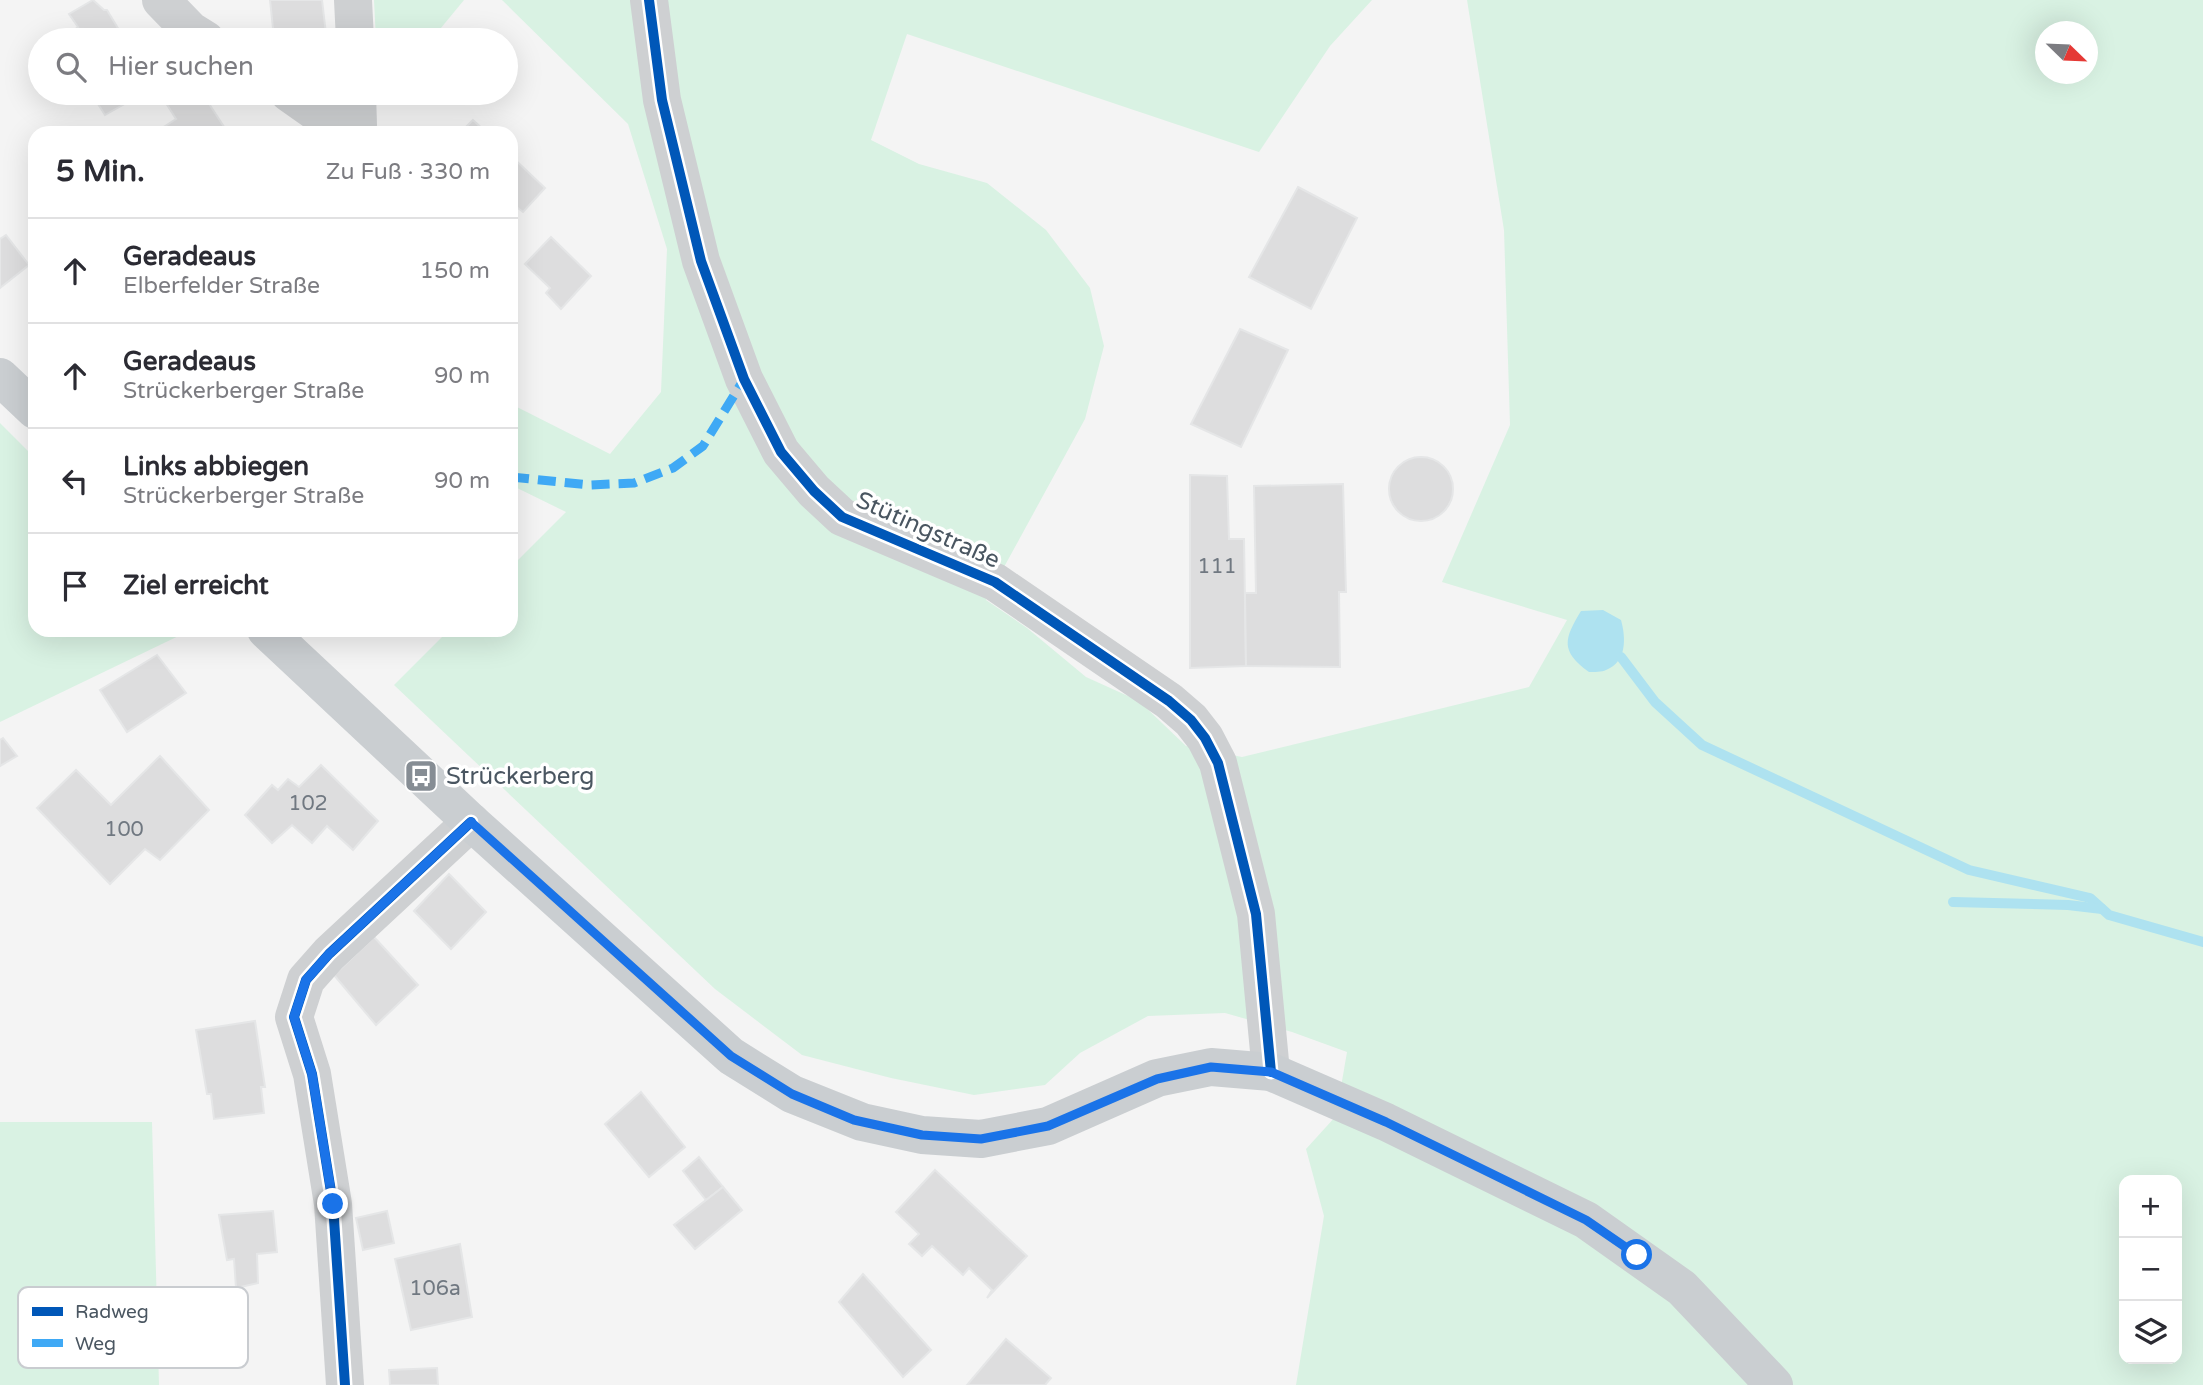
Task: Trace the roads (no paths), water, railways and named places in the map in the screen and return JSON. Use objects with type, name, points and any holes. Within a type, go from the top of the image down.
[{"type":"main road","points":[[0,377],[28,403]]},
{"type":"main road","points":[[273,637],[471,822],[731,1056],[792,1094],[862,1122],[922,1135],[981,1139],[1048,1126],[1157,1079],[1211,1067],[1271,1072],[1386,1122],[1586,1220],[1682,1288],[1774,1385]]},
{"type":"street","points":[[161,0],[188,28]]},
{"type":"street","points":[[353,0],[354,28]]},
{"type":"street","name":"Stütingstraße","points":[[649,0],[662,100],[701,261],[744,379],[781,452],[814,491],[842,517],[995,583],[1169,701],[1191,720],[1218,762],[1256,914],[1271,1072]]},
{"type":"street","points":[[306,105],[335,126]]},
{"type":"street","points":[[357,105],[358,126]]},
{"type":"street","points":[[345,1385],[333,1204],[312,1074],[294,1017],[306,980],[329,954],[471,822]]},
{"type":"water","points":[[1603,610],[1621,620],[1623,649],[1613,666],[1602,671],[1589,672],[1573,658],[1569,651],[1568,637],[1581,611]]},
{"type":"waterway","points":[[1621,657],[1655,702],[1702,745],[1969,870],[2090,898],[2109,915],[2203,942]]},
{"type":"waterway","points":[[1953,902],[2068,905],[2102,909]]},
{"type":"place","name":"Strückerberg","points":[[421,776]]}]
